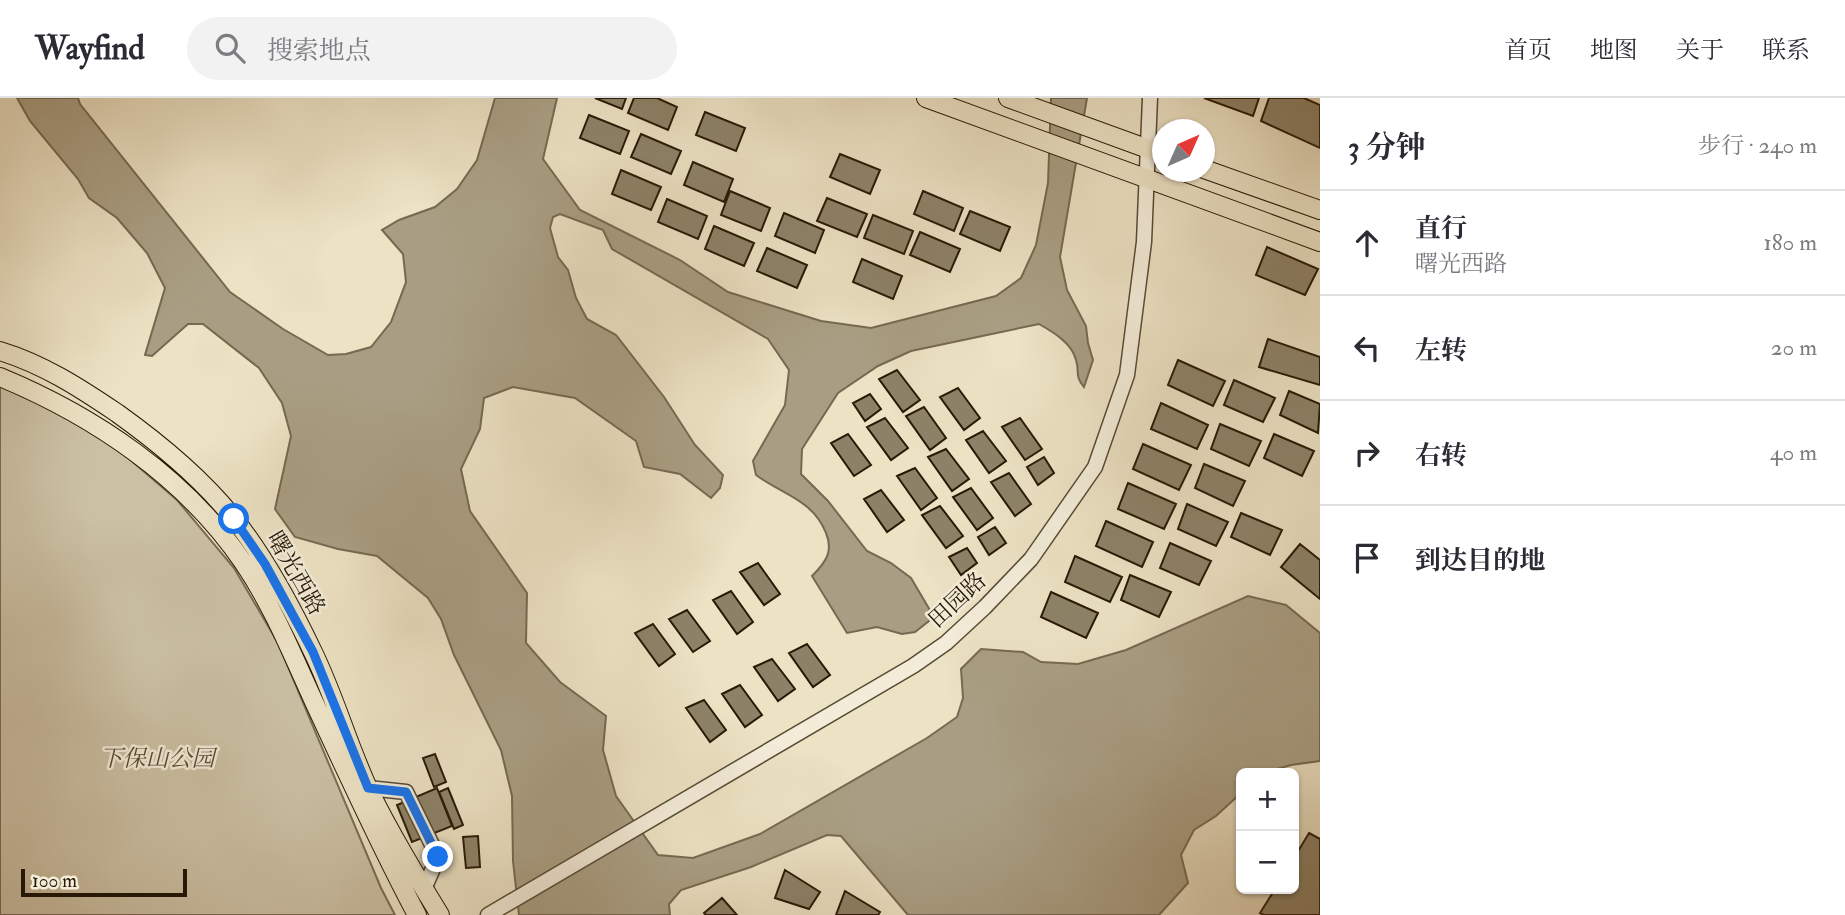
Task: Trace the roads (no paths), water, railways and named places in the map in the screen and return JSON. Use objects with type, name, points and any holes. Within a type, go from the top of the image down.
[{"type":"main road","points":[[926,98],[1320,242]]},
{"type":"main road","points":[[1008,98],[1152,151]]},
{"type":"main road","points":[[1215,173],[1320,210]]},
{"type":"main road","name":"曙光西路","points":[[0,351],[28,359],[74,385],[151,437],[209,491],[234,519],[265,564],[313,652],[368,788],[440,915]]},
{"type":"main road","name":"曙光西路","points":[[0,377],[38,393],[89,421],[152,465],[191,499],[242,561],[272,611],[382,850],[417,915]]},
{"type":"street","name":"田园路","points":[[1150,98],[1152,120]]},
{"type":"street","name":"田园路","points":[[488,915],[913,666],[946,643],[1031,559],[1095,467],[1127,375],[1144,242],[1147,179],[1152,162]]},
{"type":"street","points":[[368,788],[406,792],[438,857],[424,889]]},
{"type":"park label","name":"下保山公园","points":[[157,758]]}]
